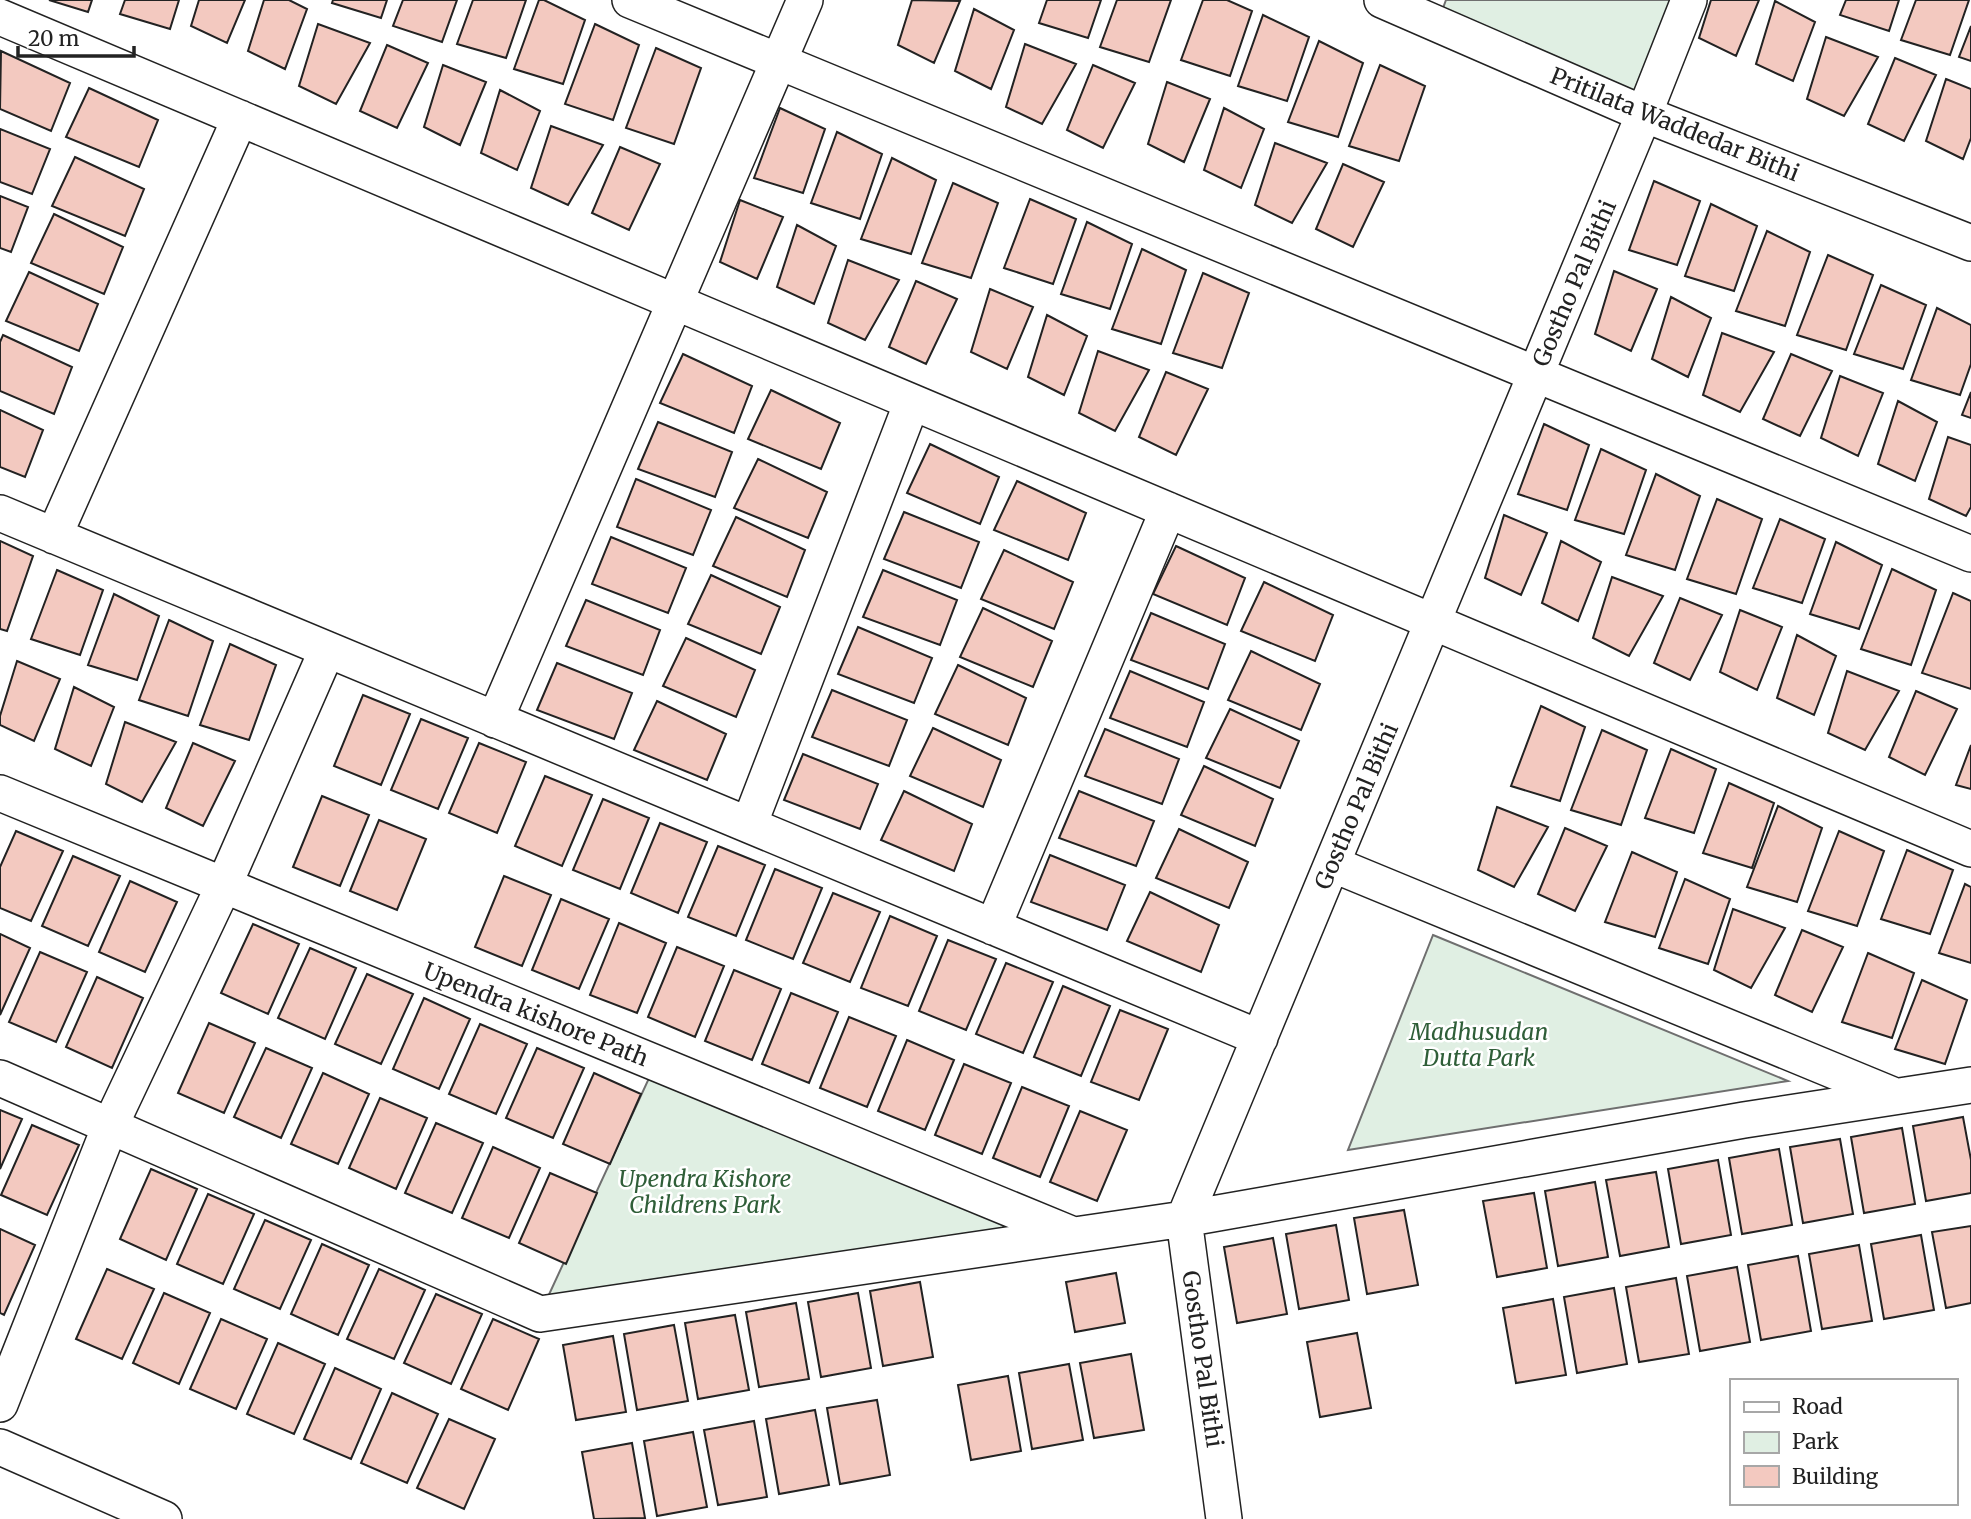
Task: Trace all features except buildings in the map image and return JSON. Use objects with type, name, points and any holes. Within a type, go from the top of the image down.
[{"type":"street","points":[[631,0],[1971,554]]},
{"type":"street","points":[[495,720],[805,0]]},
{"type":"street","name":"Pritilata Waddedar Bithi","points":[[1382,0],[1644,114],[1971,243]]},
{"type":"street","name":"Gostho Pal Bithi","points":[[1224,1519],[1185,1219],[1689,0]]},
{"type":"street","points":[[0,17],[1971,849]]},
{"type":"street","points":[[54,536],[240,118]]},
{"type":"street","points":[[749,825],[912,402]]},
{"type":"street","points":[[993,927],[1168,510]]},
{"type":"street","points":[[0,513],[1259,1038]]},
{"type":"street","points":[[0,1404],[110,1126],[225,886],[327,650]]},
{"type":"street","name":"Upendra kishore Path","points":[[0,793],[1071,1234]]},
{"type":"street","points":[[1332,864],[1896,1096]]},
{"type":"street","points":[[0,1078],[540,1314],[1185,1219],[1730,1122],[1971,1085]]},
{"type":"street","points":[[0,1447],[164,1519]]},
{"type":"green space","points":[[1446,0],[1685,0],[1643,102],[1439,19]]},
{"type":"green space","name":"Madhusudan Dutta Park","points":[[1433,935],[1788,1081],[1348,1150]]},
{"type":"green space","name":"Upendra Kishore Childrens Park","points":[[656,1063],[1033,1230],[540,1314]]}]
